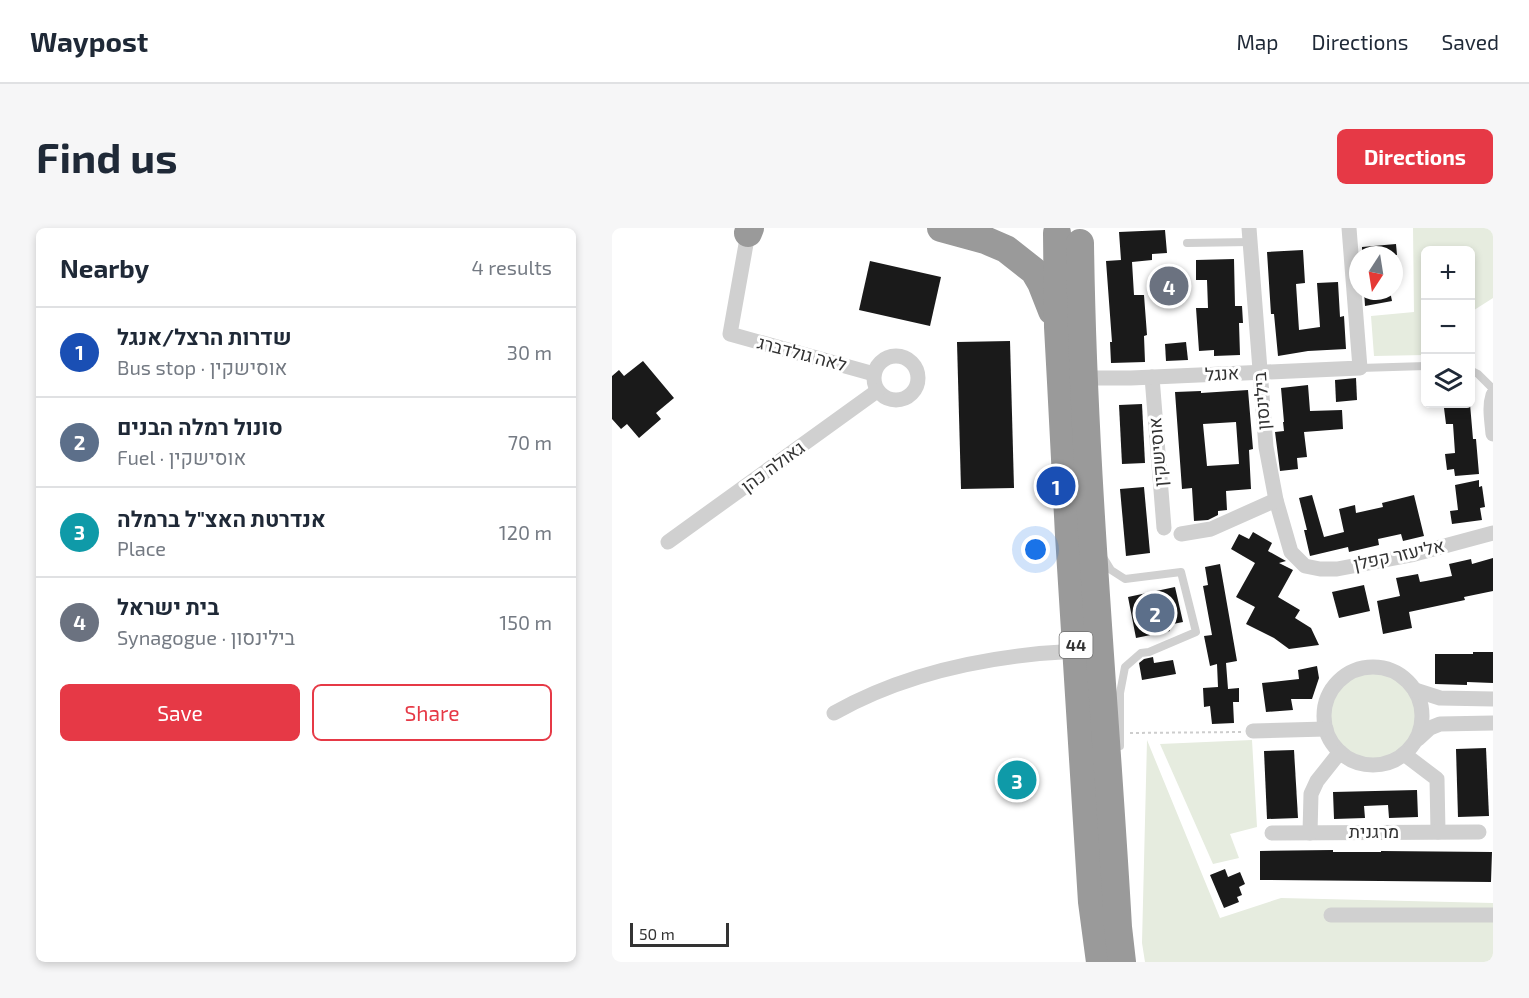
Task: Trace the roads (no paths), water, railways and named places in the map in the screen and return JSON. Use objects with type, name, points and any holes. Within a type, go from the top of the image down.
[{"type":"highway","points":[[943,228],[1057,238]]},
{"type":"highway","name":"44","points":[[943,228],[985,240],[1006,249],[1034,271],[1058,327]]},
{"type":"highway","name":"44","points":[[1057,238],[1058,327],[1069,535],[1092,902],[1100,962]]},
{"type":"highway","name":"44","points":[[1057,238],[1081,307],[1092,537],[1122,962]]},
{"type":"highway","points":[[1088,962],[1088,933],[1092,902]]},
{"type":"street","points":[[1349,228],[1360,368]]},
{"type":"street","name":"לאה גולדברג","points":[[749,230],[730,334],[874,374]]},
{"type":"street","name":"בילינסון","points":[[1250,235],[1266,447],[1276,500],[1291,552],[1305,566]]},
{"type":"street","points":[[904,357],[910,361],[917,373],[918,383],[911,395],[905,399],[891,400],[878,391],[874,384],[874,374],[876,367],[886,358],[904,357]]},
{"type":"street","name":"אנגל","points":[[1084,378],[1360,368]]},
{"type":"street","name":"אוסישקין","points":[[1152,377],[1164,528]]},
{"type":"street","name":"גאולה כהן","points":[[668,542],[878,391]]},
{"type":"street","points":[[1493,395],[1491,399],[1493,434]]},
{"type":"street","points":[[1181,534],[1211,529],[1276,500]]},
{"type":"street","name":"אליעזר קפלן","points":[[1305,566],[1337,569],[1411,555],[1493,533]]},
{"type":"street","points":[[834,713],[879,691],[949,669],[1021,656],[1077,651]]},
{"type":"street","points":[[1416,741],[1422,725],[1422,706],[1415,690],[1404,677],[1388,669],[1373,666],[1356,669],[1341,678],[1330,691],[1324,705],[1324,722],[1329,739],[1340,752],[1354,762],[1372,765],[1389,762],[1404,754],[1430,728],[1440,724],[1493,723]]},
{"type":"street","points":[[1415,690],[1440,698],[1493,699]]},
{"type":"street","points":[[1253,731],[1326,729]]},
{"type":"street","points":[[1310,832],[1311,794],[1317,781],[1340,752]]},
{"type":"street","points":[[1404,754],[1437,779],[1438,832]]},
{"type":"street","name":"מרגנית","points":[[1272,833],[1479,832]]},
{"type":"street","points":[[1331,915],[1493,915]]},
{"type":"lane","points":[[1187,243],[1250,235]]},
{"type":"lane","name":"אנגל","points":[[1360,368],[1421,366]]},
{"type":"lane","points":[[1475,372],[1493,389]]},
{"type":"lane","points":[[1092,537],[1111,570],[1125,579],[1181,572],[1196,632],[1141,654],[1125,667],[1120,693],[1120,755]]},
{"type":"lane","points":[[1114,858],[1119,811]]},
{"type":"place","name":"בית ישראל","points":[[1169,286]]},
{"type":"place","name":"שדרות הרצל/אנגל","points":[[1056,486]]},
{"type":"place","name":"סונול רמלה הבנים","points":[[1155,613]]},
{"type":"place","name":"אנדרטת האצ\"ל ברמלה","points":[[1017,780]]}]
